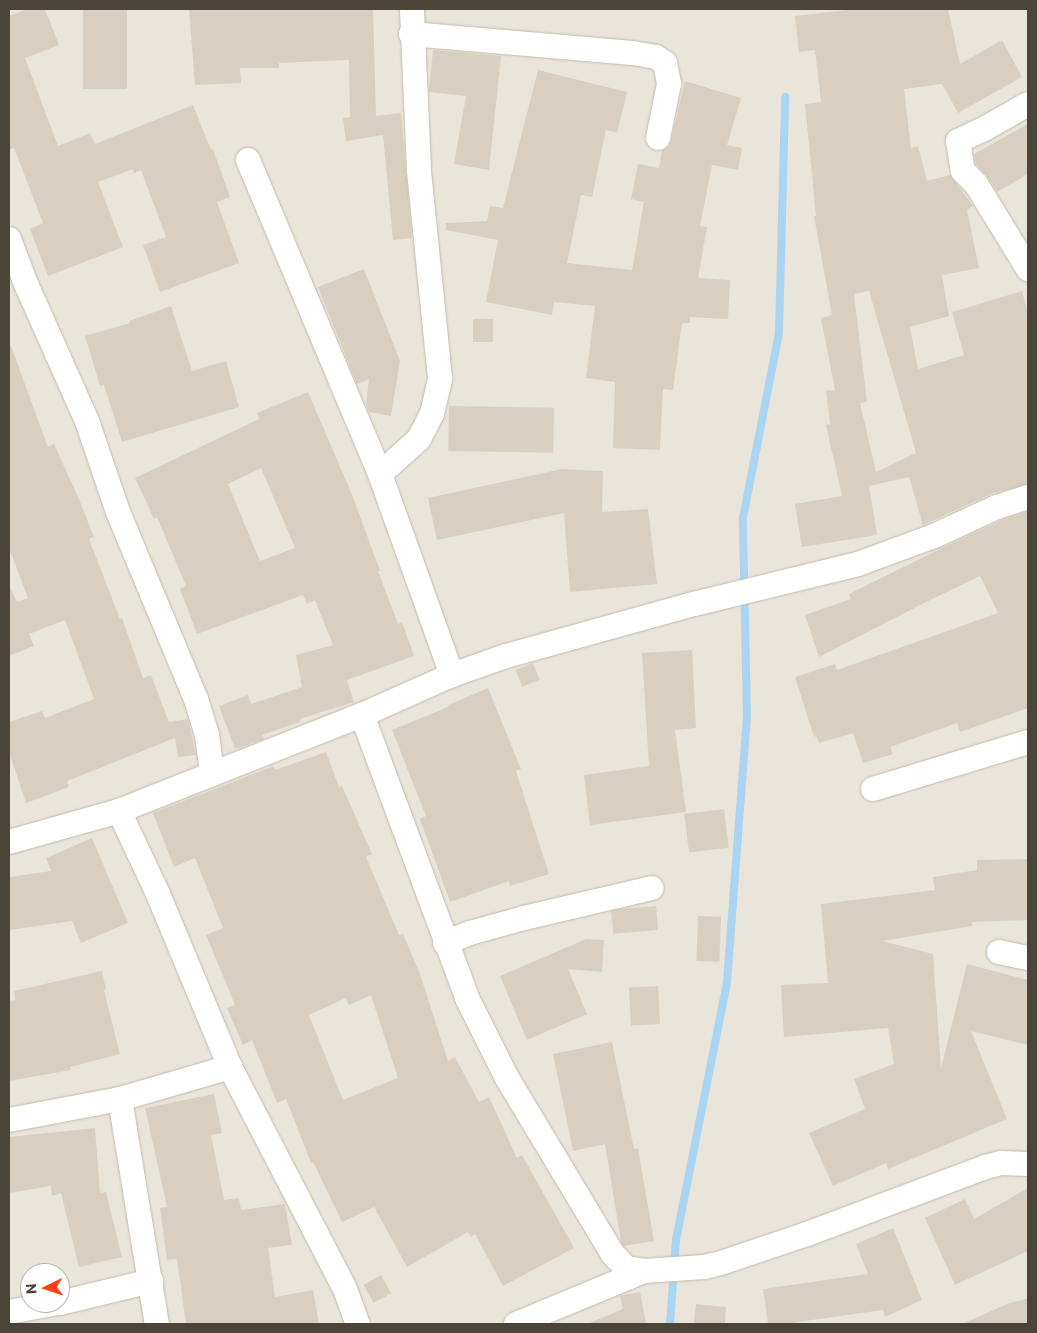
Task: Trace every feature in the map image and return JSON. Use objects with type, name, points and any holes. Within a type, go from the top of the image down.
[{"type":"street","points":[[380,474],[418,439],[432,414],[440,378],[419,170],[411,34],[412,9]]},
{"type":"street","points":[[411,34],[632,53],[656,57],[665,63],[669,84],[658,138]]},
{"type":"street","points":[[1028,104],[986,128],[958,141],[963,171],[976,184],[1028,269]]},
{"type":"street","points":[[248,160],[380,474],[452,675]]},
{"type":"street","points":[[9,240],[26,284],[87,421],[118,512],[196,699],[207,734],[212,774]]},
{"type":"street","points":[[9,842],[119,812],[362,715],[452,675],[596,630],[858,564],[934,536],[997,507],[1028,497]]},
{"type":"street","points":[[362,715],[467,998],[507,1078],[612,1253],[626,1268],[655,1271],[704,1267],[806,1234],[985,1166],[1001,1163],[1028,1164]]},
{"type":"street","points":[[873,789],[1028,742]]},
{"type":"street","points":[[119,812],[158,894],[230,1067],[345,1289],[358,1324]]},
{"type":"street","points":[[445,943],[470,932],[515,920],[652,888]]},
{"type":"street","points":[[999,952],[1028,958]]},
{"type":"street","points":[[9,1120],[120,1099],[230,1067]]},
{"type":"street","points":[[120,1099],[157,1324]]},
{"type":"street","points":[[516,1324],[655,1271]]},
{"type":"street","points":[[70,1300],[151,1281]]},
{"type":"shaded area","points":[[9,9],[1028,9],[1028,1324],[9,1324]]},
{"type":"building","points":[[28,9],[45,9],[59,45],[25,58],[58,146],[90,133],[95,144],[193,105],[211,150],[213,149],[230,197],[217,202],[239,263],[160,292],[143,245],[166,237],[141,170],[134,173],[133,169],[98,182],[123,247],[48,276],[30,229],[43,223],[14,148],[9,150],[9,16]]},
{"type":"building","points":[[83,9],[127,9],[127,89],[83,89]]},
{"type":"building","points":[[189,9],[373,9],[376,116],[401,113],[412,238],[393,240],[383,135],[346,141],[343,118],[350,117],[349,60],[279,63],[279,68],[240,68],[241,83],[195,85]]},
{"type":"building","points":[[857,9],[948,9],[960,64],[1002,40],[1022,77],[958,113],[942,84],[904,89],[911,148],[918,146],[927,181],[950,175],[973,206],[967,210],[979,268],[942,275],[949,316],[910,327],[918,369],[964,355],[952,312],[1022,291],[1028,313],[1028,484],[991,494],[923,525],[909,477],[869,486],[877,535],[802,547],[795,504],[842,496],[826,425],[830,424],[826,391],[835,390],[821,318],[832,315],[814,216],[816,216],[805,104],[821,102],[815,50],[799,52],[795,16]],"holes":[[[869,291],[916,453],[876,472],[860,403],[867,402],[854,294]]]},
{"type":"building","points":[[433,50],[501,56],[489,170],[454,164],[466,96],[429,92]]},
{"type":"building","points":[[538,70],[627,92],[617,133],[606,130],[592,197],[581,195],[567,263],[632,270],[644,202],[631,199],[638,164],[659,168],[662,151],[669,147],[671,141],[685,81],[741,98],[727,145],[742,148],[738,170],[712,165],[700,226],[707,227],[698,278],[730,280],[728,319],[690,317],[690,323],[682,323],[673,390],[663,389],[660,450],[613,448],[615,382],[586,378],[595,306],[554,302],[552,315],[486,302],[498,240],[446,230],[446,223],[487,221],[490,206],[503,208]]},
{"type":"building","points":[[1028,124],[1028,174],[997,192],[988,177],[976,164],[974,154]]},
{"type":"building","points":[[364,269],[400,361],[391,416],[369,412],[366,404],[369,379],[357,384],[318,287]]},
{"type":"building","points":[[171,306],[192,371],[226,361],[239,407],[122,442],[104,385],[100,386],[85,336],[130,323],[129,321]]},
{"type":"building","points":[[473,319],[493,319],[493,342],[473,342]]},
{"type":"building","points":[[11,346],[48,447],[54,444],[79,499],[94,537],[89,539],[120,619],[122,618],[143,678],[151,675],[169,722],[188,719],[196,755],[178,757],[175,738],[67,781],[69,787],[26,803],[9,752],[9,722],[42,711],[45,718],[94,699],[65,620],[29,634],[34,646],[9,656],[9,585],[17,602],[28,598],[9,548],[9,347]]},
{"type":"building","points":[[308,392],[353,497],[398,624],[402,622],[414,656],[347,680],[354,702],[300,719],[300,722],[262,735],[264,739],[235,749],[219,706],[248,695],[251,704],[302,687],[296,655],[333,645],[315,600],[307,604],[303,595],[197,634],[180,589],[186,586],[157,517],[154,519],[135,478],[259,419],[257,413]],"holes":[[[261,468],[295,548],[260,561],[228,484]]]},
{"type":"building","points":[[449,406],[554,408],[553,453],[448,451]]},
{"type":"building","points":[[562,469],[603,471],[602,512],[648,509],[657,584],[570,592],[564,513],[437,540],[428,498]]},
{"type":"building","points":[[1028,511],[1028,708],[960,732],[957,723],[890,747],[893,754],[863,763],[853,733],[819,743],[816,736],[814,737],[795,677],[835,664],[837,670],[998,613],[980,576],[819,657],[805,615],[851,599],[849,594],[1002,520]]},
{"type":"building","points":[[692,650],[696,728],[675,730],[686,812],[590,825],[584,775],[649,766],[642,653]]},
{"type":"building","points":[[533,663],[540,680],[522,687],[515,670]]},
{"type":"building","points":[[488,688],[521,769],[516,771],[549,874],[510,886],[509,881],[450,902],[420,819],[426,816],[392,730]]},
{"type":"building","points":[[326,752],[339,787],[342,786],[372,854],[366,857],[399,935],[403,934],[420,974],[448,1061],[455,1057],[479,1102],[489,1097],[517,1158],[522,1155],[574,1248],[503,1286],[475,1234],[471,1237],[468,1232],[407,1267],[374,1207],[342,1222],[313,1162],[311,1163],[286,1099],[277,1103],[252,1040],[243,1045],[227,1008],[235,1005],[206,935],[223,928],[195,858],[174,867],[153,813],[274,766],[275,770]],"holes":[[[371,995],[398,1078],[343,1100],[309,1015],[346,998],[349,1005]]]},
{"type":"building","points":[[724,809],[729,848],[689,853],[684,814]]},
{"type":"building","points":[[92,838],[128,923],[81,943],[72,921],[9,930],[9,877],[51,871],[46,858]]},
{"type":"building","points":[[1028,859],[1028,920],[972,922],[972,926],[882,941],[933,954],[941,1068],[967,964],[1028,980],[1028,1045],[971,1031],[1007,1119],[888,1169],[886,1163],[833,1186],[809,1133],[865,1109],[854,1079],[894,1064],[888,1028],[784,1037],[781,985],[828,983],[821,904],[935,890],[933,877],[977,870],[977,860]]},
{"type":"building","points":[[656,906],[658,930],[613,934],[611,910]]},
{"type":"building","points":[[698,916],[721,917],[719,962],[696,961]]},
{"type":"building","points":[[586,939],[604,940],[602,972],[568,969],[587,1014],[527,1040],[500,976]]},
{"type":"building","points":[[102,971],[106,990],[104,990],[120,1054],[70,1067],[71,1070],[9,1081],[9,1001],[15,1000],[14,991]]},
{"type":"building","points":[[658,986],[660,1024],[631,1025],[629,988]]},
{"type":"building","points":[[612,1042],[634,1149],[638,1148],[654,1241],[624,1246],[621,1242],[605,1144],[573,1151],[553,1054]]},
{"type":"building","points":[[214,1094],[222,1133],[211,1135],[224,1200],[239,1198],[241,1210],[285,1204],[292,1245],[268,1248],[275,1297],[313,1290],[319,1324],[186,1324],[177,1259],[167,1260],[160,1208],[167,1207],[145,1108]]},
{"type":"building","points":[[95,1128],[100,1193],[106,1192],[122,1257],[79,1267],[61,1193],[52,1196],[51,1186],[9,1193],[9,1137]]},
{"type":"building","points":[[1028,1188],[1028,1251],[955,1285],[925,1218],[965,1199],[974,1219]]},
{"type":"building","points":[[893,1228],[922,1300],[885,1317],[883,1310],[784,1324],[768,1324],[763,1289],[868,1274],[856,1244]]},
{"type":"building","points":[[381,1275],[391,1293],[374,1303],[364,1285]]},
{"type":"building","points":[[640,1292],[646,1324],[587,1324],[623,1309],[620,1296]]},
{"type":"building","points":[[1028,1298],[1028,1324],[962,1324],[1007,1304]]},
{"type":"building","points":[[696,1304],[726,1307],[725,1324],[694,1324]]},
{"type":"waterway","points":[[670,1324],[676,1240],[727,982],[747,717],[743,518],[779,333],[785,97]]}]
